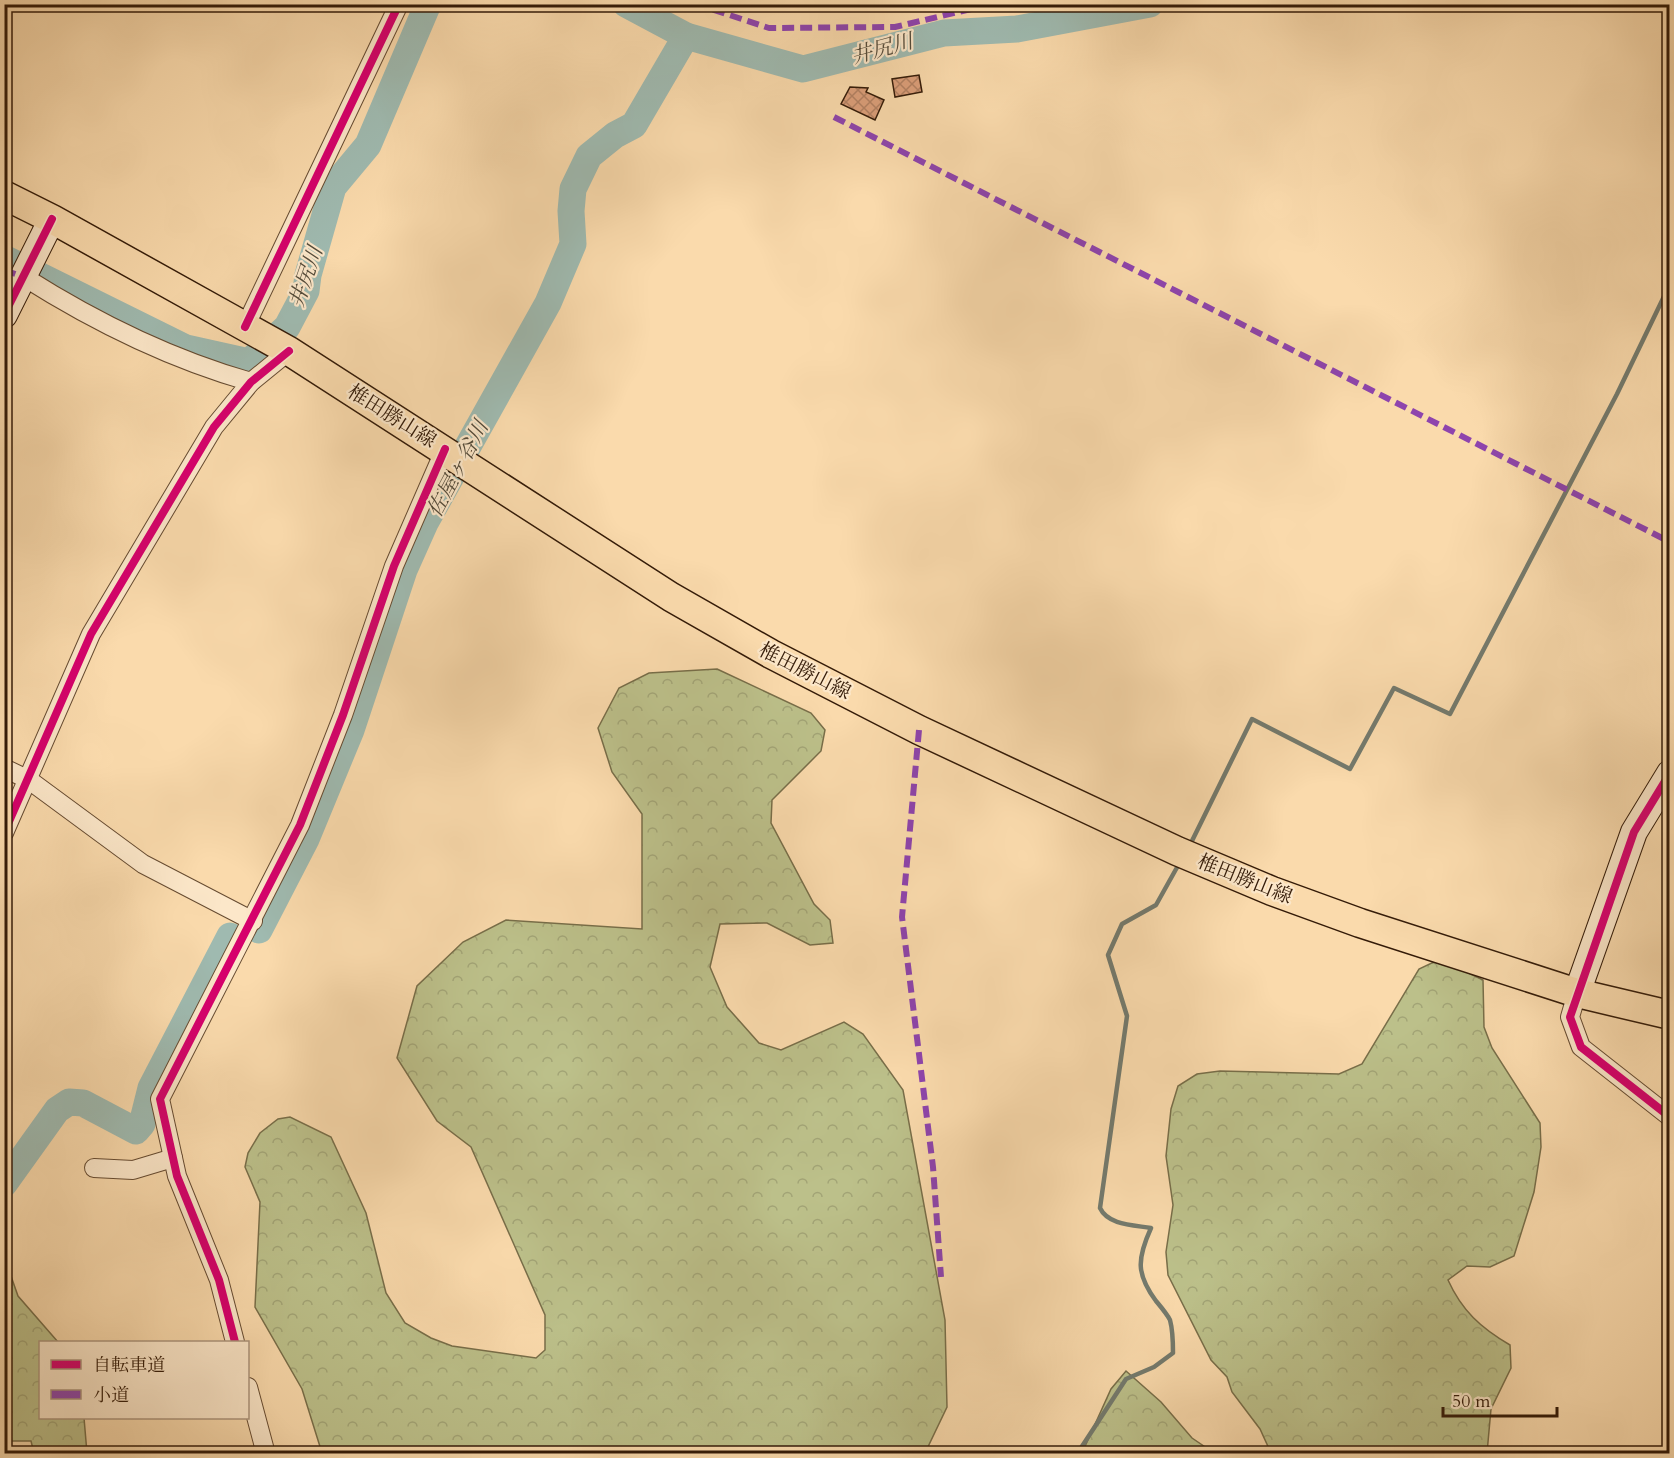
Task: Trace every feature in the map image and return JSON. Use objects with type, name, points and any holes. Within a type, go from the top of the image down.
[{"type":"main road","name":"椎田勝山線","points":[[4,195],[52,219],[289,351],[445,449],[671,597],[771,654],[919,730],[1177,851],[1272,891],[1360,923],[1577,993],[1670,1015]]},
{"type":"street","points":[[245,327],[399,4]]},
{"type":"street","points":[[4,315],[52,219]]},
{"type":"street","points":[[24,278],[58,299],[148,345],[195,366],[251,382]]},
{"type":"street","points":[[4,833],[91,634],[214,427],[251,382],[289,351]]},
{"type":"street","points":[[235,1341],[219,1280],[177,1176],[160,1099],[202,1014],[253,921],[300,825],[343,715],[394,566],[445,449]]},
{"type":"street","points":[[4,768],[29,780],[143,864],[253,921]]},
{"type":"street","points":[[1670,773],[1634,832],[1570,1017],[1581,1047],[1670,1117]]},
{"type":"street","points":[[94,1168],[133,1170],[173,1158]]},
{"type":"street","points":[[249,1391],[266,1454]]},
{"type":"green space","points":[[717,669],[811,713],[825,730],[821,751],[772,800],[771,823],[814,904],[830,920],[833,943],[810,945],[767,923],[720,924],[710,967],[727,1007],[759,1043],[781,1050],[844,1022],[863,1034],[903,1090],[945,1320],[947,1407],[925,1453],[322,1453],[302,1389],[255,1307],[260,1202],[245,1167],[248,1153],[260,1133],[278,1119],[290,1117],[331,1137],[366,1213],[386,1293],[405,1323],[431,1338],[452,1346],[536,1358],[545,1350],[545,1315],[471,1147],[437,1121],[397,1058],[417,986],[463,942],[506,920],[642,929],[642,814],[612,772],[598,728],[619,688],[649,673]]},
{"type":"green space","points":[[1440,959],[1483,980],[1484,1027],[1492,1048],[1540,1123],[1541,1147],[1534,1192],[1514,1256],[1490,1267],[1467,1266],[1448,1280],[1453,1291],[1473,1318],[1510,1345],[1511,1368],[1491,1409],[1487,1453],[1271,1453],[1260,1429],[1232,1392],[1227,1377],[1211,1360],[1168,1275],[1166,1252],[1173,1205],[1166,1156],[1171,1109],[1178,1086],[1197,1074],[1220,1071],[1339,1074],[1362,1064],[1419,969]]},
{"type":"green space","points":[[5,1259],[18,1296],[57,1341],[39,1341],[39,1419],[84,1419],[87,1453],[34,1453],[31,1441],[7,1441],[4,1426]]},
{"type":"green space","points":[[1126,1371],[1161,1402],[1192,1438],[1214,1453],[1082,1453],[1111,1389]]},
{"type":"building","points":[[919,75],[922,92],[895,97],[892,79]]},
{"type":"building","points":[[850,87],[868,88],[866,92],[884,100],[875,120],[841,104]]},
{"type":"waterway","name":"井尻川","points":[[4,258],[186,348],[249,362],[287,327],[306,291],[308,275],[333,187],[368,145],[428,4]]},
{"type":"waterway","name":"井尻川","points":[[626,4],[686,36],[803,69],[944,33],[1017,29],[1150,4]]},
{"type":"waterway","name":"佐屋ヶ谷川","points":[[259,930],[306,839],[351,730],[404,570],[425,523],[548,303],[573,244],[571,211],[573,189],[589,156],[615,135],[634,125],[686,36]]},
{"type":"waterway","points":[[1189,847],[1252,719],[1350,769],[1394,688],[1450,714],[1617,394],[1670,284]]},
{"type":"waterway","points":[[1077,1454],[1126,1379],[1154,1367],[1173,1353],[1170,1320],[1149,1291],[1142,1274],[1141,1258],[1151,1228],[1115,1221],[1104,1214],[1100,1208],[1127,1016],[1108,955],[1122,924],[1156,905],[1180,862]]},
{"type":"waterway","name":"佐屋ヶ谷川","points":[[4,1184],[57,1110],[69,1102],[83,1103],[136,1131],[142,1124],[151,1088],[230,936]]},
{"type":"marked path","points":[[696,4],[769,28],[895,27],[992,4]]},
{"type":"marked path","points":[[834,117],[1670,542]]},
{"type":"marked path","points":[[4,270],[24,277]]},
{"type":"marked path","points":[[919,730],[902,917],[933,1167],[941,1277]]},
{"type":"cycle path","points":[[245,327],[399,4]]},
{"type":"cycle path","points":[[4,315],[52,219]]},
{"type":"cycle path","points":[[4,833],[91,634],[214,427],[251,382],[289,351]]},
{"type":"cycle path","points":[[235,1341],[219,1280],[177,1176],[160,1099],[300,825],[343,715],[394,566],[445,449]]},
{"type":"cycle path","points":[[1670,773],[1634,832],[1570,1017],[1581,1047],[1670,1117]]}]
